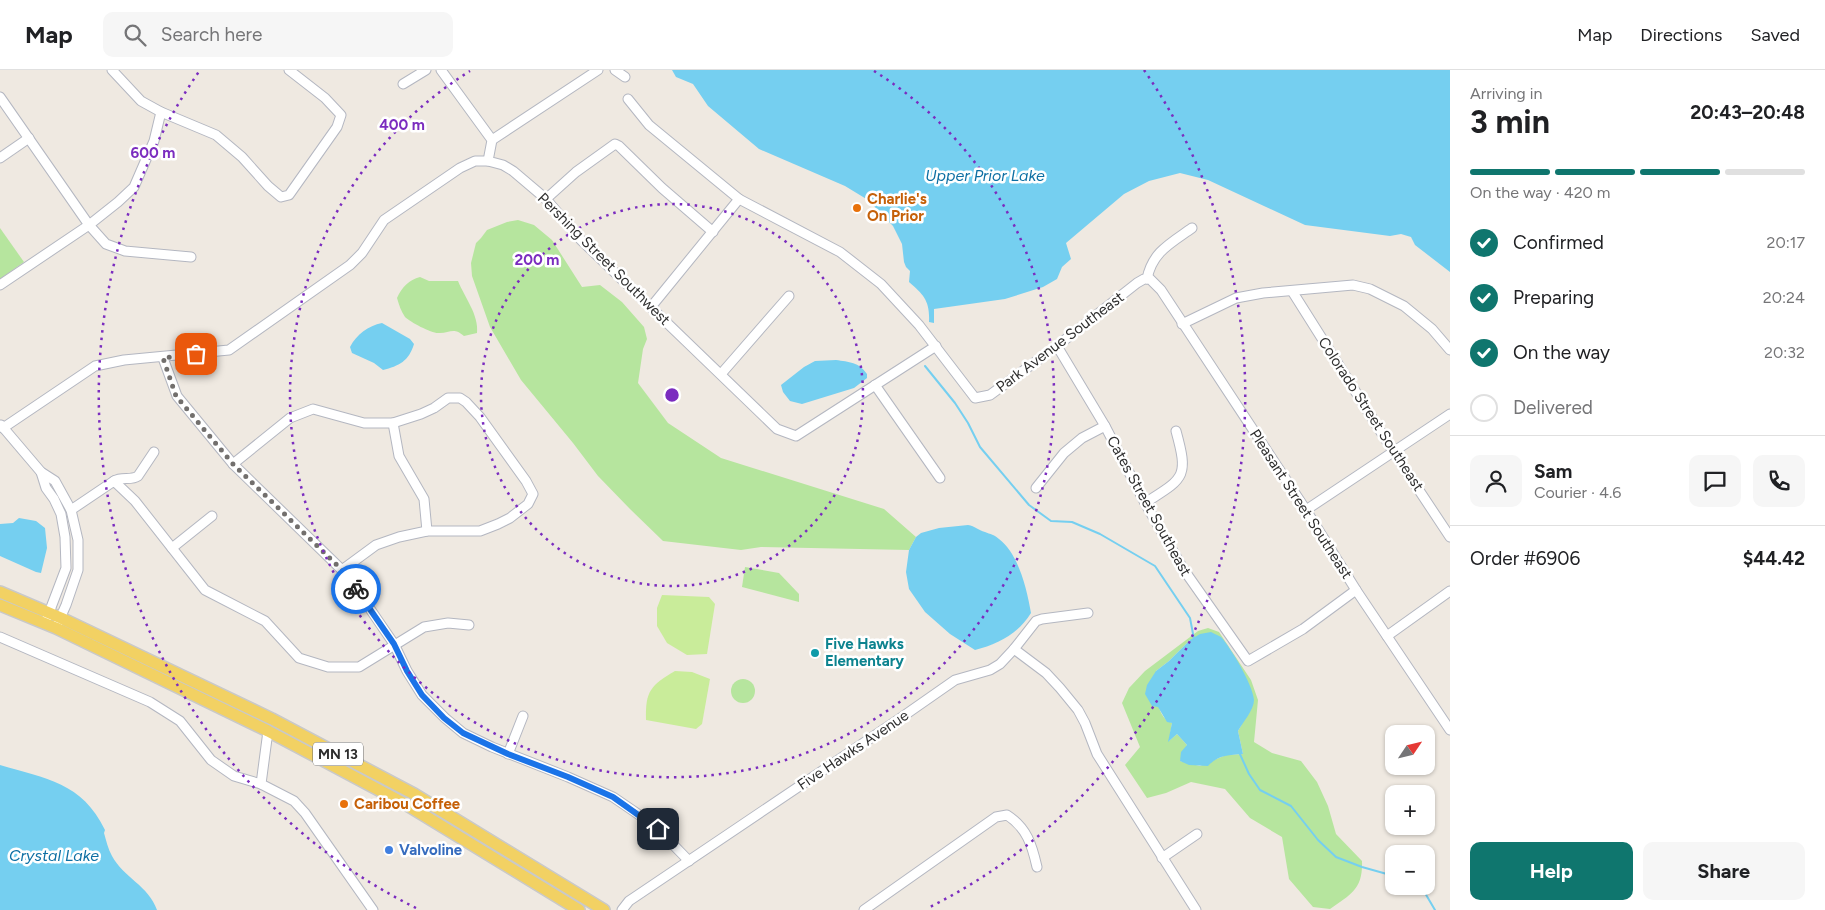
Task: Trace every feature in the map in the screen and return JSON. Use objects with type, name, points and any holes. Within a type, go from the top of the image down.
[{"type":"main road","name":"MN 13","points":[[0,592],[407,805],[579,910]]},
{"type":"main road","name":"MN 13","points":[[0,605],[53,620],[272,719],[414,794],[604,910]]},
{"type":"street","points":[[112,70],[141,101],[161,112],[216,135],[242,157],[268,186],[281,197],[289,194],[337,127],[341,115],[325,98],[290,70]]},
{"type":"street","points":[[403,84],[426,70]]},
{"type":"street","points":[[441,70],[492,140]]},
{"type":"street","points":[[53,620],[78,570],[78,540],[71,510],[55,482],[41,472],[2,426],[95,366],[124,360],[163,358],[229,350],[350,265],[362,252],[384,220],[460,168],[474,161],[488,161],[492,140],[598,70]]},
{"type":"street","points":[[615,70],[625,77]]},
{"type":"street","points":[[0,98],[89,224],[106,244],[125,251],[191,257]]},
{"type":"street","points":[[628,98],[648,125],[739,199],[840,252],[881,284],[936,346],[875,385],[940,478]]},
{"type":"street","points":[[0,285],[89,224],[134,187],[154,141],[161,112]]},
{"type":"street","points":[[0,158],[29,138]]},
{"type":"street","points":[[546,199],[576,172],[615,144],[713,232]]},
{"type":"street","name":"Pershing Street Southwest","points":[[488,161],[503,165],[513,171],[546,199],[581,240],[777,429],[796,436],[875,385]]},
{"type":"street","points":[[651,307],[739,199]]},
{"type":"street","points":[[1149,279],[1149,267],[1158,255],[1192,228]]},
{"type":"street","name":"Park Avenue Southeast","points":[[936,346],[975,398],[990,396],[1137,283],[1149,279]]},
{"type":"street","name":"Pleasant Street Southeast","points":[[1149,279],[1161,290],[1306,510],[1356,590],[1450,730]]},
{"type":"street","points":[[1182,324],[1236,298],[1263,293],[1353,285],[1370,289],[1404,306],[1432,328],[1450,350]]},
{"type":"street","name":"Colorado Street Southeast","points":[[1292,291],[1450,537]]},
{"type":"street","points":[[721,374],[789,296]]},
{"type":"street","name":"Cates Street Southeast","points":[[1057,346],[1105,426],[1145,503],[1184,570],[1248,662],[1303,629],[1356,590]]},
{"type":"street","points":[[163,358],[176,396],[233,464],[342,570],[394,644],[407,671],[422,695],[444,718],[463,733],[508,754],[613,797],[654,825],[689,861]]},
{"type":"street","points":[[233,464],[290,418],[312,409],[364,423],[393,423],[421,414],[448,398],[460,398],[466,402],[480,417],[526,481],[533,494],[528,504],[510,518],[480,531],[427,531],[376,544],[342,570]]},
{"type":"street","points":[[1306,510],[1450,414]]},
{"type":"street","points":[[393,423],[399,456],[424,500],[427,531]]},
{"type":"street","points":[[1036,488],[1064,452],[1082,438],[1105,426]]},
{"type":"street","points":[[1145,503],[1176,483],[1183,469],[1183,456],[1176,431]]},
{"type":"street","points":[[71,510],[114,481],[122,478],[131,479],[138,476],[154,452]]},
{"type":"street","points":[[41,472],[46,488],[61,514],[65,537],[66,568],[53,620]]},
{"type":"street","points":[[114,481],[135,501],[205,590],[265,621],[299,658],[328,667],[359,667],[424,627],[448,623],[469,625]]},
{"type":"street","points":[[172,548],[212,516]]},
{"type":"street","points":[[1387,636],[1450,592]]},
{"type":"street","name":"Five Hawks Avenue","points":[[622,910],[629,901],[902,718],[955,680],[990,670],[1007,658],[1036,621],[1088,613]]},
{"type":"street","points":[[0,637],[150,702],[180,721],[211,760],[234,776],[261,784],[294,801],[305,812],[373,910]]},
{"type":"street","points":[[1014,649],[1046,674],[1078,710],[1097,754],[1196,910]]},
{"type":"street","points":[[508,754],[523,716]]},
{"type":"street","points":[[261,784],[268,731]]},
{"type":"street","points":[[864,910],[996,817],[1008,815],[1018,822],[1031,844],[1037,867]]},
{"type":"street","points":[[1162,858],[1197,834]]},
{"type":"green space","points":[[518,220],[534,225],[552,240],[582,287],[600,285],[622,302],[644,327],[647,339],[643,349],[638,383],[668,423],[721,458],[884,509],[916,537],[909,550],[761,547],[741,550],[663,541],[598,476],[521,380],[490,327],[472,276],[471,263],[476,243],[487,230]]},
{"type":"green space","points":[[0,228],[24,262],[0,279]]},
{"type":"green space","points":[[420,277],[429,281],[458,281],[474,313],[477,333],[464,336],[457,331],[435,333],[411,322],[405,317],[397,298],[406,284]]},
{"type":"green space","points":[[745,567],[779,573],[799,594],[799,602],[742,587]]},
{"type":"green space","points":[[662,595],[709,597],[715,604],[707,654],[687,655],[667,643],[657,626],[657,608]]},
{"type":"green space","points":[[1208,628],[1219,632],[1251,680],[1258,700],[1254,742],[1272,753],[1301,761],[1317,782],[1328,806],[1336,834],[1362,861],[1358,885],[1350,895],[1330,909],[1313,907],[1289,879],[1282,837],[1250,818],[1225,789],[1191,782],[1166,793],[1147,798],[1125,765],[1140,747],[1122,703],[1129,688],[1145,671],[1198,631]],"holes":[[[1190,640],[1242,724],[1238,731],[1243,754],[1226,755],[1200,766],[1180,761],[1187,745],[1177,734],[1169,741],[1172,723],[1166,720],[1159,708],[1156,671]]]},
{"type":"green space","points":[[675,671],[692,672],[710,679],[702,724],[696,729],[646,720],[648,695],[660,680]]},
{"type":"green space","points":[[743,679],[752,682],[755,691],[752,700],[743,703],[734,700],[731,691],[734,682]]},
{"type":"water","name":"Upper Prior Lake","points":[[672,70],[1450,70],[1450,272],[1415,245],[1411,237],[1401,234],[1390,236],[1305,225],[1208,180],[1180,173],[1149,181],[1124,194],[1066,243],[1071,259],[1062,267],[1057,279],[1043,287],[1005,299],[934,309],[934,323],[929,322],[925,299],[909,282],[910,271],[904,262],[902,244],[893,226],[868,200],[845,186],[759,149],[708,106],[693,84],[676,77]]},
{"type":"water","points":[[382,323],[410,339],[414,344],[403,362],[383,370],[374,363],[352,353],[350,347],[363,331]]},
{"type":"water","points":[[836,360],[849,362],[861,367],[867,374],[867,378],[854,388],[802,404],[790,401],[783,392],[781,385],[804,367],[815,361]]},
{"type":"water","points":[[19,518],[36,521],[45,528],[47,548],[41,573],[0,556],[0,524],[13,523]]},
{"type":"water","points":[[968,525],[996,536],[1012,554],[1021,573],[1031,613],[1020,627],[1007,637],[992,645],[975,650],[950,634],[925,612],[909,589],[906,572],[909,550],[916,537],[921,533],[939,528]]},
{"type":"water","points":[[1211,632],[1221,637],[1236,658],[1250,685],[1254,704],[1238,731],[1243,754],[1228,755],[1212,762],[1208,766],[1189,765],[1180,761],[1181,752],[1187,745],[1177,734],[1168,742],[1172,723],[1167,722],[1158,707],[1152,706],[1145,694],[1147,685],[1156,671],[1190,640],[1200,634]]},
{"type":"water","name":"Crystal Lake","points":[[0,765],[61,785],[74,792],[85,802],[96,814],[105,830],[104,833],[112,856],[123,870],[148,894],[157,910],[0,910]]},
{"type":"waterway","points":[[925,366],[955,403],[980,447],[1029,505],[1051,521],[1072,522],[1100,534],[1155,566],[1190,618],[1194,639]]},
{"type":"waterway","points":[[1239,752],[1249,774],[1260,790],[1291,806],[1318,840],[1336,857],[1385,873]]},
{"type":"waterway","points":[[1426,895],[1435,910]]},
{"type":"way so far","points":[[196,354],[163,358],[176,396],[233,464],[342,570],[356,589]]},
{"type":"place","name":"Charlie's On Prior","points":[[857,208]]},
{"type":"place","name":"Five Hawks Elementary","points":[[815,653]]},
{"type":"place","name":"Caribou Coffee","points":[[344,804]]},
{"type":"place","name":"Valvoline","points":[[389,850]]},
{"type":"route","points":[[356,589],[394,644],[407,671],[422,695],[444,718],[463,733],[508,754],[613,797],[658,829]]}]
